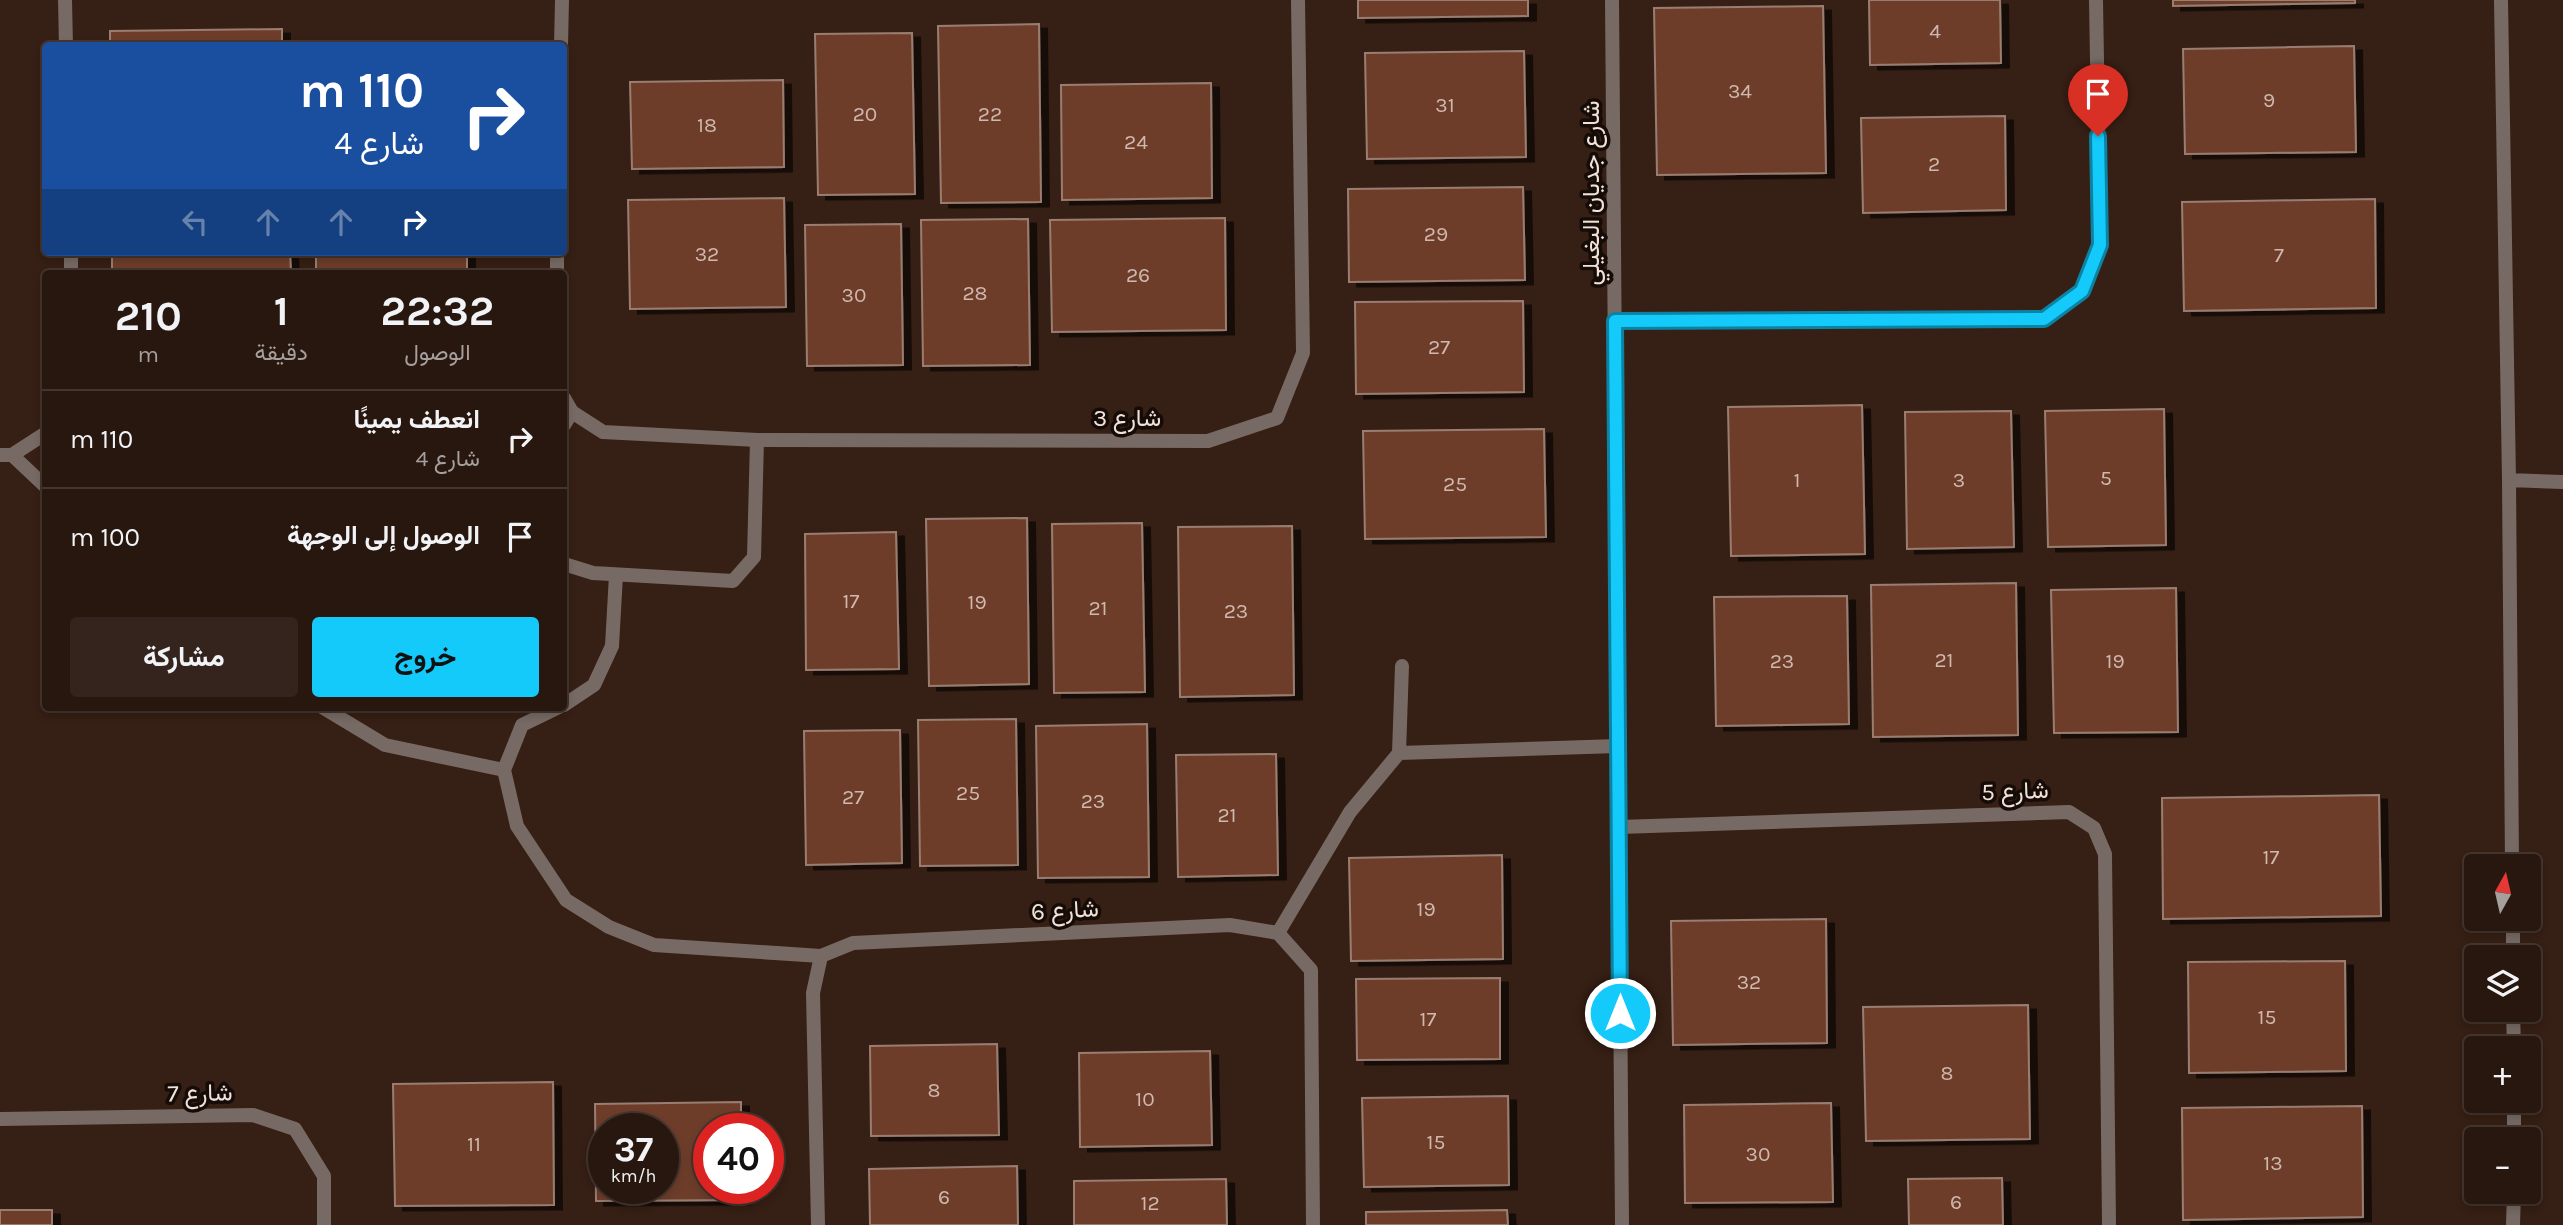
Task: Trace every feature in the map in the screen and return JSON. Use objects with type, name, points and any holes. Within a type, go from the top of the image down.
[{"type":"street","points":[[65,0],[66,42]]},
{"type":"street","points":[[561,42],[562,0]]},
{"type":"street","name":"شارع 3","points":[[567,403],[572,412],[603,432],[757,440],[1208,440],[1277,418],[1303,353],[1298,0]]},
{"type":"street","name":"شارع جديان البغيلي","points":[[1612,0],[1622,1225]]},
{"type":"street","points":[[1615,321],[2044,319],[2082,291],[2100,245],[2096,0]]},
{"type":"street","points":[[2501,0],[2512,854]]},
{"type":"street","points":[[567,420],[572,412]]},
{"type":"street","points":[[42,435],[6,455],[42,484]]},
{"type":"street","points":[[567,565],[593,573],[733,581],[754,557],[757,440]]},
{"type":"street","points":[[2509,480],[2563,482]]},
{"type":"street","points":[[567,702],[594,685],[612,646],[616,575]]},
{"type":"street","points":[[1313,1225],[1311,970],[1278,933],[1350,813],[1399,753],[1402,666]]},
{"type":"street","points":[[329,711],[385,745],[504,770]]},
{"type":"street","points":[[551,711],[522,725],[504,770],[517,826],[566,900],[610,926],[654,945],[821,956],[813,993],[818,1225]]},
{"type":"street","points":[[1399,753],[1618,746]]},
{"type":"street","name":"شارع 5","points":[[1619,827],[2069,813],[2094,828],[2105,855],[2109,1225]]},
{"type":"street","name":"شارع 6","points":[[821,956],[853,943],[1230,925],[1278,933]]},
{"type":"street","name":"شارع 7","points":[[0,1119],[253,1115],[295,1129],[324,1176],[324,1225]]},
{"type":"street","points":[[2513,1225],[2514,1204]]},
{"type":"building","points":[[1358,0],[1528,0],[1528,16],[1358,18]]},
{"type":"building","points":[[1869,0],[2000,0],[2001,63],[1870,65]]},
{"type":"building","points":[[2173,0],[2355,0],[2355,3],[2173,6]]},
{"type":"building","points":[[1823,6],[1826,173],[1657,175],[1654,8]]},
{"type":"building","points":[[1039,24],[1041,202],[941,203],[938,26]]},
{"type":"building","points":[[282,29],[282,42],[110,42],[110,31]]},
{"type":"building","points":[[912,33],[915,194],[818,195],[815,34]]},
{"type":"building","points":[[2354,46],[2356,152],[2185,154],[2183,49]]},
{"type":"building","points":[[1524,51],[1526,157],[1367,159],[1365,53]]},
{"type":"building","points":[[783,80],[784,167],[632,169],[630,82]]},
{"type":"building","points":[[1211,83],[1212,198],[1062,200],[1061,85]]},
{"type":"building","points":[[2005,116],[2006,210],[1863,213],[1861,118]]},
{"type":"building","points":[[1523,187],[1525,280],[1349,282],[1348,189]]},
{"type":"building","points":[[784,198],[786,307],[630,309],[628,200]]},
{"type":"building","points":[[2375,199],[2376,308],[2184,311],[2182,202]]},
{"type":"building","points":[[1225,218],[1226,330],[1052,332],[1050,220]]},
{"type":"building","points":[[1028,219],[1030,365],[923,366],[921,220]]},
{"type":"building","points":[[901,224],[903,365],[807,366],[805,225]]},
{"type":"building","points":[[112,256],[290,256],[291,270],[112,270]]},
{"type":"building","points":[[316,256],[467,256],[467,270],[316,270]]},
{"type":"building","points":[[1523,301],[1524,392],[1356,394],[1355,302]]},
{"type":"building","points":[[1862,405],[1865,554],[1731,556],[1728,407]]},
{"type":"building","points":[[2164,409],[2166,545],[2048,547],[2045,411]]},
{"type":"building","points":[[2011,411],[2014,547],[1907,549],[1905,412]]},
{"type":"building","points":[[1544,429],[1546,537],[1365,539],[1363,431]]},
{"type":"building","points":[[1027,518],[1029,684],[929,686],[926,519]]},
{"type":"building","points":[[1142,523],[1145,692],[1054,693],[1052,524]]},
{"type":"building","points":[[1292,526],[1294,695],[1180,697],[1178,527]]},
{"type":"building","points":[[896,532],[899,669],[806,670],[805,534]]},
{"type":"building","points":[[2016,583],[2018,735],[1873,737],[1871,585]]},
{"type":"building","points":[[2176,588],[2178,732],[2054,733],[2051,590]]},
{"type":"building","points":[[1847,596],[1849,724],[1716,726],[1714,597]]},
{"type":"building","points":[[1016,719],[1018,865],[920,866],[918,720]]},
{"type":"building","points":[[1147,724],[1149,877],[1038,878],[1036,726]]},
{"type":"building","points":[[900,730],[902,863],[806,865],[804,731]]},
{"type":"building","points":[[1276,754],[1278,875],[1178,877],[1176,755]]},
{"type":"building","points":[[2379,795],[2381,916],[2163,919],[2162,798]]},
{"type":"building","points":[[1502,855],[1503,959],[1351,961],[1349,858]]},
{"type":"building","points":[[1826,919],[1827,1043],[1673,1045],[1671,921]]},
{"type":"building","points":[[2345,961],[2346,1071],[2189,1073],[2188,962]]},
{"type":"building","points":[[1500,978],[1500,1059],[1357,1060],[1356,979]]},
{"type":"building","points":[[2028,1005],[2030,1139],[1866,1141],[1863,1007]]},
{"type":"building","points":[[997,1044],[999,1135],[871,1136],[870,1046]]},
{"type":"building","points":[[1210,1051],[1212,1145],[1080,1147],[1079,1053]]},
{"type":"building","points":[[553,1082],[554,1205],[395,1206],[393,1084]]},
{"type":"building","points":[[1508,1096],[1509,1185],[1364,1187],[1362,1098]]},
{"type":"building","points":[[741,1102],[741,1113],[693,1113],[693,1200],[679,1200],[679,1113],[595,1113],[595,1104]]},
{"type":"building","points":[[1831,1103],[1833,1202],[1685,1203],[1684,1105]]},
{"type":"building","points":[[2362,1106],[2363,1217],[2183,1220],[2182,1108]]},
{"type":"building","points":[[1017,1166],[1018,1225],[870,1225],[869,1169]]},
{"type":"building","points":[[2002,1178],[2003,1225],[1909,1225],[1908,1179]]},
{"type":"building","points":[[1226,1179],[1227,1225],[1074,1225],[1074,1181]]},
{"type":"building","points":[[0,1210],[52,1210],[52,1225],[0,1225]]},
{"type":"building","points":[[1507,1210],[1508,1225],[1366,1225],[1366,1212]]},
{"type":"route","points":[[1620,1013],[1615,321],[2044,319],[2082,291],[2100,245],[2098,136]]}]
